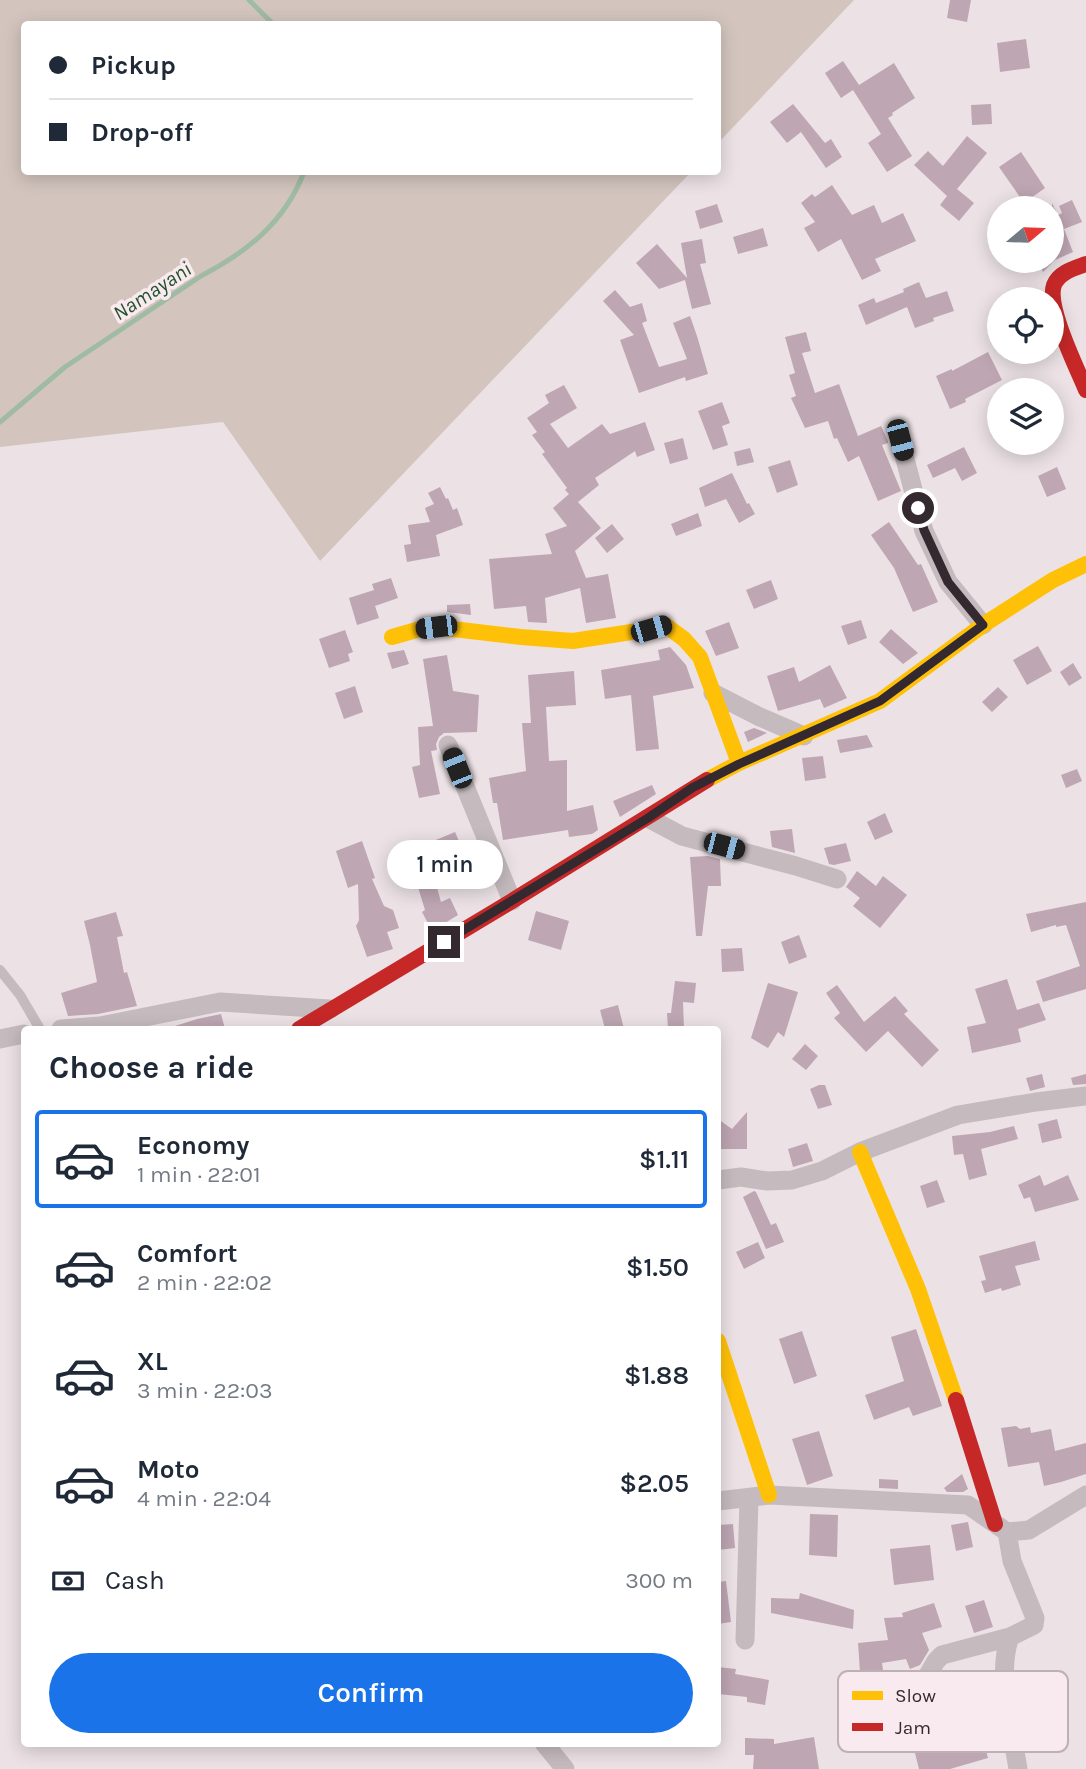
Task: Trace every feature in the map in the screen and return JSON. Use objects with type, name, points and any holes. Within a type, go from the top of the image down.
[{"type":"street","points":[[1086,264],[1062,275],[1052,288],[1052,299],[1086,390]]},
{"type":"street","points":[[900,440],[924,530],[948,582],[983,625]]},
{"type":"street","points":[[304,1026],[648,818],[692,788],[880,701],[983,625],[1053,580],[1086,564]]},
{"type":"street","points":[[392,637],[436,627],[573,641],[665,625],[691,643],[700,657],[739,764]]},
{"type":"street","points":[[713,693],[804,736]]},
{"type":"street","points":[[448,745],[512,901]]},
{"type":"street","points":[[648,818],[682,836],[837,879]]},
{"type":"street","points":[[100,1026],[220,1002],[330,1009]]},
{"type":"street","points":[[0,1039],[21,1035]]},
{"type":"street","points":[[721,1180],[741,1177],[767,1181],[792,1180],[822,1171],[860,1152],[958,1115],[1086,1097]]},
{"type":"street","points":[[860,1152],[918,1289],[1012,1561],[1035,1618],[1034,1625],[1010,1637],[942,1656],[930,1671]]},
{"type":"street","points":[[721,1350],[769,1494]]},
{"type":"street","points":[[721,1501],[769,1494],[968,1505],[1001,1528],[1029,1530],[1086,1495]]},
{"type":"street","points":[[745,1640],[748,1498]]},
{"type":"street","points":[[1003,1671],[1010,1637]]},
{"type":"street","points":[[547,1747],[565,1769]]},
{"type":"lane","points":[[0,970],[20,995],[38,1026]]},
{"type":"shaded area","points":[[0,0],[854,0],[721,140],[721,21],[21,21],[21,175],[688,175],[320,561],[223,422],[0,447]]},
{"type":"building","points":[[950,0],[971,0],[967,22],[947,18]]},
{"type":"building","points":[[1026,39],[1030,68],[1000,72],[997,43]]},
{"type":"building","points":[[843,61],[859,85],[894,63],[915,98],[888,118],[912,156],[887,172],[868,143],[881,134],[853,90],[841,98],[825,73]]},
{"type":"building","points":[[793,104],[825,143],[831,139],[842,157],[826,168],[801,132],[787,143],[770,122]]},
{"type":"building","points":[[991,104],[992,124],[972,125],[971,105]]},
{"type":"building","points":[[967,136],[987,153],[957,189],[974,203],[959,221],[940,205],[947,196],[914,165],[928,151],[943,166]]},
{"type":"building","points":[[1021,152],[1045,188],[1034,196],[1019,196],[999,167]]},
{"type":"building","points":[[832,185],[852,215],[874,205],[882,223],[903,213],[916,241],[875,259],[881,271],[862,280],[841,239],[818,252],[804,228],[815,222],[801,203],[812,194],[815,197]]},
{"type":"building","points":[[1072,200],[1082,222],[1064,229],[1064,204]]},
{"type":"building","points":[[717,204],[723,222],[700,229],[695,211]]},
{"type":"building","points":[[763,228],[768,246],[738,254],[733,237]]},
{"type":"building","points":[[1064,229],[1073,252],[1064,256]]},
{"type":"building","points":[[702,239],[706,263],[700,264],[711,304],[692,309],[685,280],[659,289],[636,263],[657,244],[687,278],[681,243]]},
{"type":"building","points":[[919,282],[926,298],[947,291],[954,311],[915,328],[907,307],[866,325],[858,305],[874,298],[876,303],[904,292],[903,289]]},
{"type":"building","points":[[615,290],[630,307],[642,303],[647,321],[642,323],[659,367],[687,359],[673,323],[690,316],[708,374],[686,381],[685,377],[639,393],[620,340],[634,335],[603,301]]},
{"type":"building","points":[[806,332],[811,351],[802,353],[815,393],[839,384],[858,436],[881,426],[888,441],[882,445],[901,491],[878,501],[859,456],[848,462],[837,438],[834,439],[828,421],[805,428],[791,398],[796,396],[789,375],[795,373],[785,337]]},
{"type":"building","points":[[987,353],[987,364],[994,364],[1001,378],[987,378],[987,388],[950,409],[936,376],[952,371]]},
{"type":"building","points":[[564,385],[577,408],[550,424],[568,448],[602,424],[610,434],[645,422],[655,450],[637,457],[635,451],[595,478],[599,485],[578,502],[601,528],[575,551],[586,578],[608,574],[616,618],[586,623],[580,588],[545,598],[547,623],[528,622],[526,606],[494,609],[489,559],[552,554],[545,534],[567,526],[553,508],[569,494],[565,490],[567,488],[542,454],[545,452],[532,435],[537,432],[527,418],[549,403],[545,395]]},
{"type":"building","points":[[722,402],[730,423],[722,426],[728,445],[713,450],[698,411]]},
{"type":"building","points":[[683,438],[688,459],[670,464],[664,443]]},
{"type":"building","points":[[964,447],[977,473],[962,481],[955,468],[933,478],[927,465]]},
{"type":"building","points":[[750,448],[754,462],[737,466],[734,452]]},
{"type":"building","points":[[790,460],[798,485],[777,493],[768,467]]},
{"type":"building","points":[[1057,467],[1066,489],[1047,497],[1038,476]]},
{"type":"building","points":[[732,473],[755,514],[739,523],[726,499],[705,507],[699,488]]},
{"type":"building","points":[[440,487],[453,510],[457,508],[463,525],[436,535],[440,556],[407,562],[404,545],[411,544],[408,525],[430,522],[425,508],[434,504],[428,493]]},
{"type":"building","points":[[698,513],[702,526],[676,536],[671,524]]},
{"type":"building","points":[[889,522],[918,565],[921,564],[938,602],[913,612],[894,568],[871,535]]},
{"type":"building","points":[[612,524],[624,539],[607,553],[595,538]]},
{"type":"building","points":[[391,578],[398,598],[375,606],[379,618],[357,625],[349,598],[374,590],[372,584]]},
{"type":"building","points":[[771,580],[778,599],[754,609],[746,590]]},
{"type":"building","points":[[470,604],[471,615],[447,612],[447,605]]},
{"type":"building","points":[[861,620],[867,638],[848,645],[841,626]]},
{"type":"building","points":[[729,622],[739,648],[716,656],[705,631]]},
{"type":"building","points":[[891,629],[918,653],[903,664],[879,642]]},
{"type":"building","points":[[345,630],[353,652],[348,654],[350,661],[329,668],[319,639]]},
{"type":"building","points":[[1038,646],[1052,671],[1027,685],[1013,660]]},
{"type":"building","points":[[670,647],[686,665],[694,688],[653,696],[659,749],[636,751],[631,695],[605,699],[601,670],[660,660],[658,650]]},
{"type":"building","points":[[404,650],[409,664],[392,669],[387,653]]},
{"type":"building","points":[[447,655],[453,691],[479,695],[477,732],[444,733],[439,737],[437,750],[431,751],[440,794],[419,798],[412,767],[420,765],[418,727],[433,726],[423,659]]},
{"type":"building","points":[[1073,663],[1082,678],[1069,686],[1060,672]]},
{"type":"building","points":[[830,665],[847,698],[824,708],[820,699],[778,711],[767,676],[794,667],[799,682]]},
{"type":"building","points":[[574,671],[576,705],[546,707],[549,761],[567,760],[567,811],[593,805],[598,830],[592,834],[569,837],[568,830],[503,840],[497,803],[493,803],[489,778],[526,771],[522,723],[531,723],[528,675]]},
{"type":"building","points":[[355,686],[363,712],[344,719],[335,693]]},
{"type":"building","points":[[998,687],[1008,697],[992,712],[982,702]]},
{"type":"building","points":[[754,728],[767,733],[748,742],[744,732]]},
{"type":"building","points":[[867,735],[873,747],[840,753],[837,740]]},
{"type":"building","points":[[823,756],[826,778],[805,781],[802,758]]},
{"type":"building","points":[[1077,769],[1082,781],[1066,788],[1061,775]]},
{"type":"building","points":[[652,785],[656,794],[620,817],[613,801]]},
{"type":"building","points":[[885,813],[893,832],[875,840],[867,822]]},
{"type":"building","points":[[792,829],[795,853],[772,847],[770,831]]},
{"type":"building","points":[[455,832],[462,848],[437,857],[431,842]]},
{"type":"building","points":[[362,841],[375,878],[372,879],[384,906],[393,910],[399,928],[387,932],[393,949],[367,957],[356,926],[359,920],[358,884],[348,888],[336,851]]},
{"type":"building","points":[[846,843],[851,861],[829,864],[824,848]]},
{"type":"building","points":[[405,845],[413,867],[400,872],[392,850]]},
{"type":"building","points":[[708,856],[720,859],[721,886],[708,886],[702,936],[696,936],[690,857]]},
{"type":"building","points":[[431,866],[441,902],[450,898],[458,915],[432,931],[422,912],[425,910],[413,871]]},
{"type":"building","points":[[857,871],[876,886],[883,876],[907,895],[880,928],[853,906],[860,898],[846,887]]},
{"type":"building","points":[[1086,902],[1086,989],[1043,1002],[1036,981],[1080,966],[1066,925],[1031,932],[1026,914]]},
{"type":"building","points":[[536,911],[569,921],[561,950],[528,940]]},
{"type":"building","points":[[116,912],[123,936],[117,937],[124,973],[127,972],[137,1006],[98,1014],[68,1016],[61,993],[97,982],[84,921]]},
{"type":"building","points":[[799,935],[807,957],[789,964],[781,942]]},
{"type":"building","points":[[742,948],[744,971],[722,972],[721,949]]},
{"type":"building","points":[[1007,979],[1017,1010],[1039,1003],[1046,1020],[1018,1029],[1021,1042],[972,1053],[967,1027],[986,1023],[975,989]]},
{"type":"building","points":[[675,981],[696,983],[694,1003],[683,1002],[684,1026],[668,1026],[667,1013],[671,1013]]},
{"type":"building","points":[[768,983],[798,992],[784,1037],[778,1032],[768,1048],[751,1038]]},
{"type":"building","points":[[837,985],[864,1022],[895,996],[908,1011],[904,1014],[939,1050],[922,1067],[888,1031],[866,1052],[834,1018],[840,1013],[826,993]]},
{"type":"building","points":[[618,1005],[623,1026],[604,1026],[600,1010]]},
{"type":"building","points":[[221,1014],[224,1026],[175,1026]]},
{"type":"building","points":[[805,1044],[818,1056],[806,1070],[792,1059]]},
{"type":"building","points":[[1042,1074],[1045,1087],[1030,1091],[1026,1078]]},
{"type":"building","points":[[1086,1074],[1086,1084],[1073,1085],[1071,1078]]},
{"type":"building","points":[[825,1085],[832,1105],[818,1109],[810,1089]]},
{"type":"building","points":[[747,1112],[747,1149],[721,1149],[721,1121],[732,1129]]},
{"type":"building","points":[[1057,1119],[1062,1138],[1042,1143],[1038,1124]]},
{"type":"building","points":[[1014,1126],[1018,1139],[981,1149],[987,1175],[969,1180],[963,1154],[954,1155],[952,1136],[990,1132]]},
{"type":"building","points":[[807,1143],[813,1161],[793,1167],[788,1149]]},
{"type":"building","points":[[1040,1175],[1044,1186],[1068,1175],[1079,1200],[1035,1212],[1030,1197],[1024,1199],[1018,1185]]},
{"type":"building","points":[[937,1180],[945,1202],[927,1208],[920,1186]]},
{"type":"building","points":[[754,1191],[771,1225],[776,1223],[784,1242],[766,1249],[743,1197]]},
{"type":"building","points":[[1035,1241],[1040,1260],[1015,1266],[1021,1285],[985,1293],[981,1281],[986,1280],[979,1256]]},
{"type":"building","points":[[758,1242],[765,1258],[744,1269],[736,1252]]},
{"type":"building","points":[[916,1329],[942,1406],[913,1416],[909,1407],[874,1420],[865,1395],[904,1381],[891,1337]]},
{"type":"building","points":[[802,1331],[817,1376],[794,1384],[779,1339]]},
{"type":"building","points":[[1016,1426],[1020,1429],[1030,1427],[1031,1433],[1051,1429],[1055,1451],[1086,1443],[1086,1474],[1044,1486],[1039,1462],[1008,1467],[1001,1428]]},
{"type":"building","points":[[819,1431],[833,1476],[807,1485],[792,1439]]},
{"type":"building","points":[[962,1474],[968,1489],[963,1492],[947,1492],[944,1488]]},
{"type":"building","points":[[879,1479],[898,1480],[898,1489],[879,1488]]},
{"type":"building","points":[[810,1514],[838,1515],[837,1557],[809,1555]]},
{"type":"building","points":[[968,1522],[973,1547],[956,1551],[951,1525]]},
{"type":"building","points":[[733,1524],[735,1548],[721,1550],[721,1525]]},
{"type":"building","points":[[930,1545],[934,1580],[894,1585],[890,1549]]},
{"type":"building","points":[[726,1581],[731,1622],[721,1624],[721,1582]]},
{"type":"building","points":[[800,1593],[854,1610],[853,1629],[771,1613],[771,1598],[799,1599]]},
{"type":"building","points":[[984,1600],[993,1627],[974,1633],[965,1606]]},
{"type":"building","points":[[934,1603],[942,1627],[922,1633],[929,1650],[920,1665],[910,1669],[906,1659],[882,1663],[883,1670],[860,1671],[858,1643],[888,1640],[884,1618],[903,1617],[902,1613]]},
{"type":"building","points":[[721,1667],[736,1669],[735,1674],[769,1680],[765,1705],[747,1702],[747,1697],[721,1694]]},
{"type":"building","points":[[814,1737],[819,1769],[753,1769],[754,1755],[745,1755],[745,1738],[774,1739],[774,1744]]},
{"type":"building","points":[[986,1752],[988,1758],[950,1769],[919,1769],[915,1753]]},
{"type":"waterway","name":"Namayani","points":[[249,0],[270,21]]},
{"type":"waterway","name":"Namayani","points":[[0,422],[65,367],[249,246],[275,221],[303,175]]},
{"type":"traffic: slow","points":[[707,780],[739,763],[880,701],[983,625],[1053,580],[1086,564]]},
{"type":"traffic: slow","points":[[392,637],[436,627],[573,641],[665,625],[684,639],[700,657],[739,763]]},
{"type":"traffic: slow","points":[[860,1152],[918,1289],[956,1400]]},
{"type":"traffic: slow","points":[[721,1350],[769,1495]]},
{"type":"traffic: jam","points":[[1086,264],[1060,277],[1054,285],[1053,295],[1058,322],[1086,390]]},
{"type":"traffic: jam","points":[[304,1026],[707,780]]},
{"type":"traffic: jam","points":[[956,1400],[995,1524]]},
{"type":"route","points":[[444,942],[648,818],[692,788],[880,701],[983,625],[948,582],[924,530],[918,508]]}]
